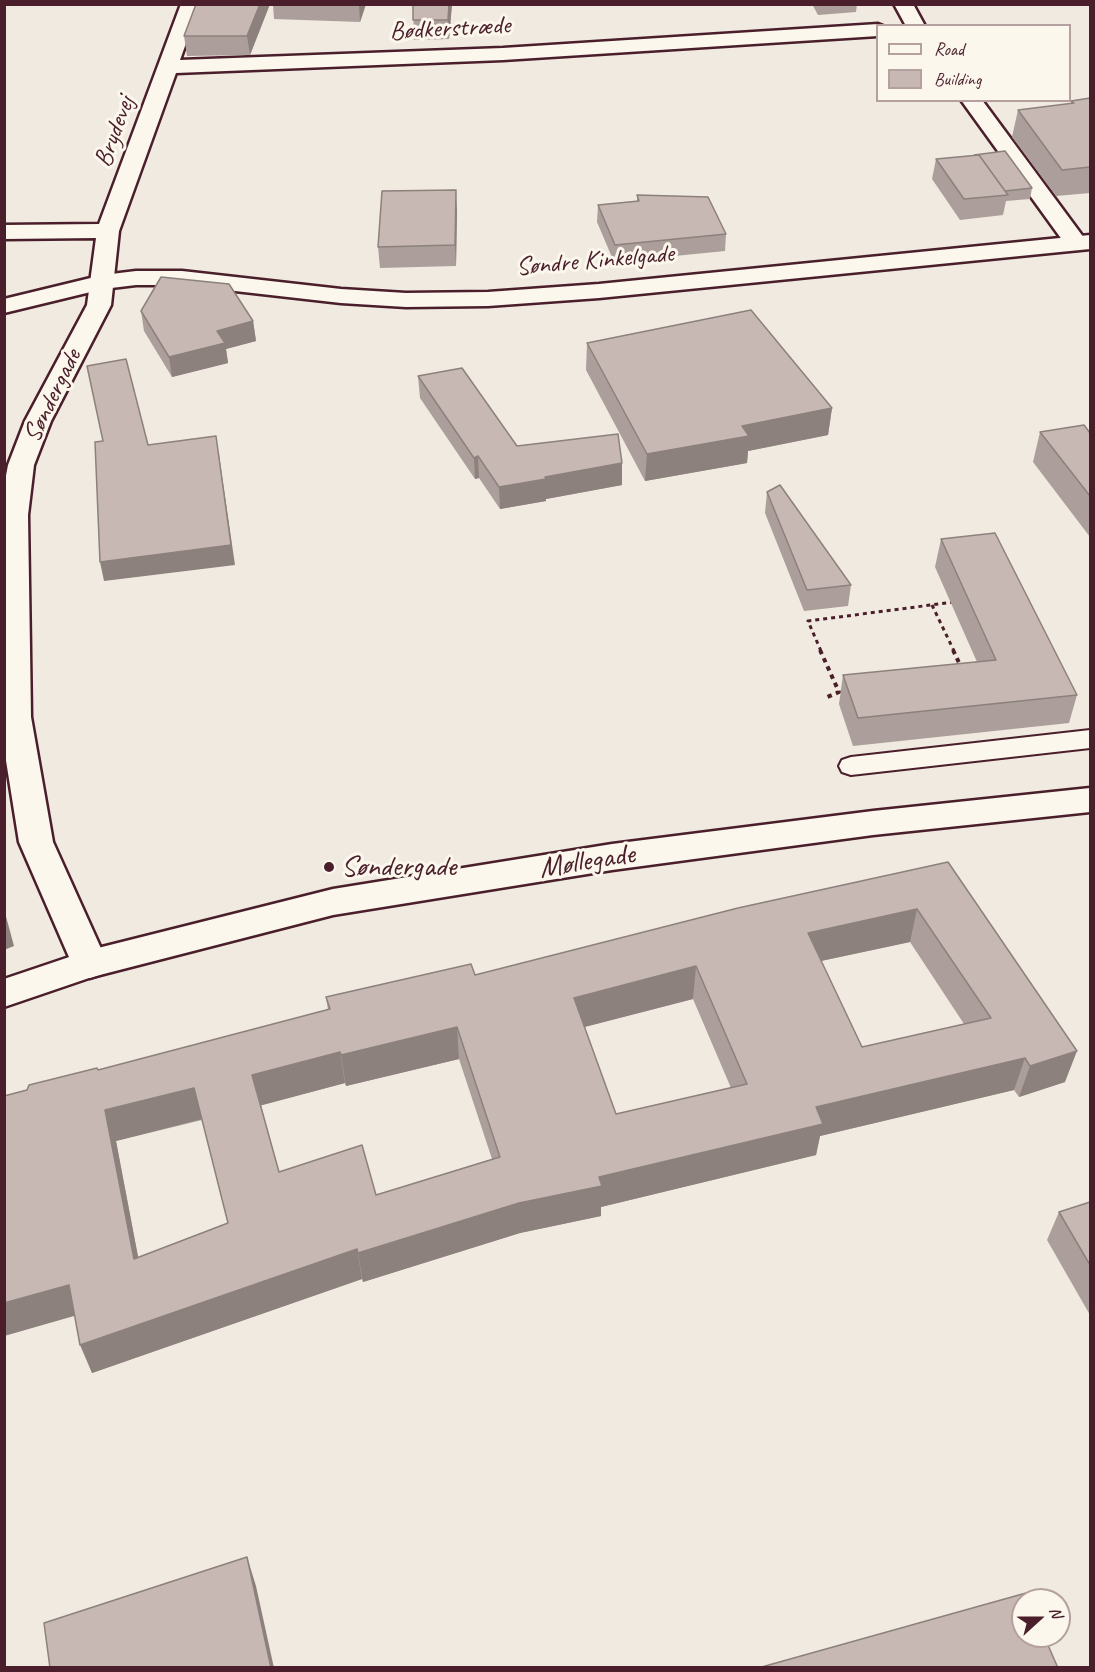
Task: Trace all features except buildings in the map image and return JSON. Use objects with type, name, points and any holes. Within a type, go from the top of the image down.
[{"type":"street","name":"Brydevej","points":[[103,282],[108,231],[191,4]]},
{"type":"street","points":[[903,4],[915,24]]},
{"type":"street","name":"Bødkerstræde","points":[[168,68],[515,53],[876,30]]},
{"type":"street","points":[[973,102],[1083,243]]},
{"type":"street","points":[[4,232],[108,231]]},
{"type":"street","name":"Søndre Kinkelgade","points":[[4,306],[103,282],[136,278],[182,278],[341,296],[406,300],[488,299],[598,291],[1083,243]]},
{"type":"street","name":"Søndergade","points":[[90,964],[36,842],[16,726],[10,516],[21,465],[38,421],[99,305],[103,282]]},
{"type":"street","name":"Møllegade","points":[[4,993],[90,964],[333,902],[612,857],[873,823],[1090,800]]},
{"type":"lane","points":[[851,766],[1090,739]]},
{"type":"path","points":[[825,698],[839,692],[808,621],[955,602]]},
{"type":"path","points":[[932,605],[962,669]]},
{"type":"place","name":"Søndergade","points":[[329,867]]}]
